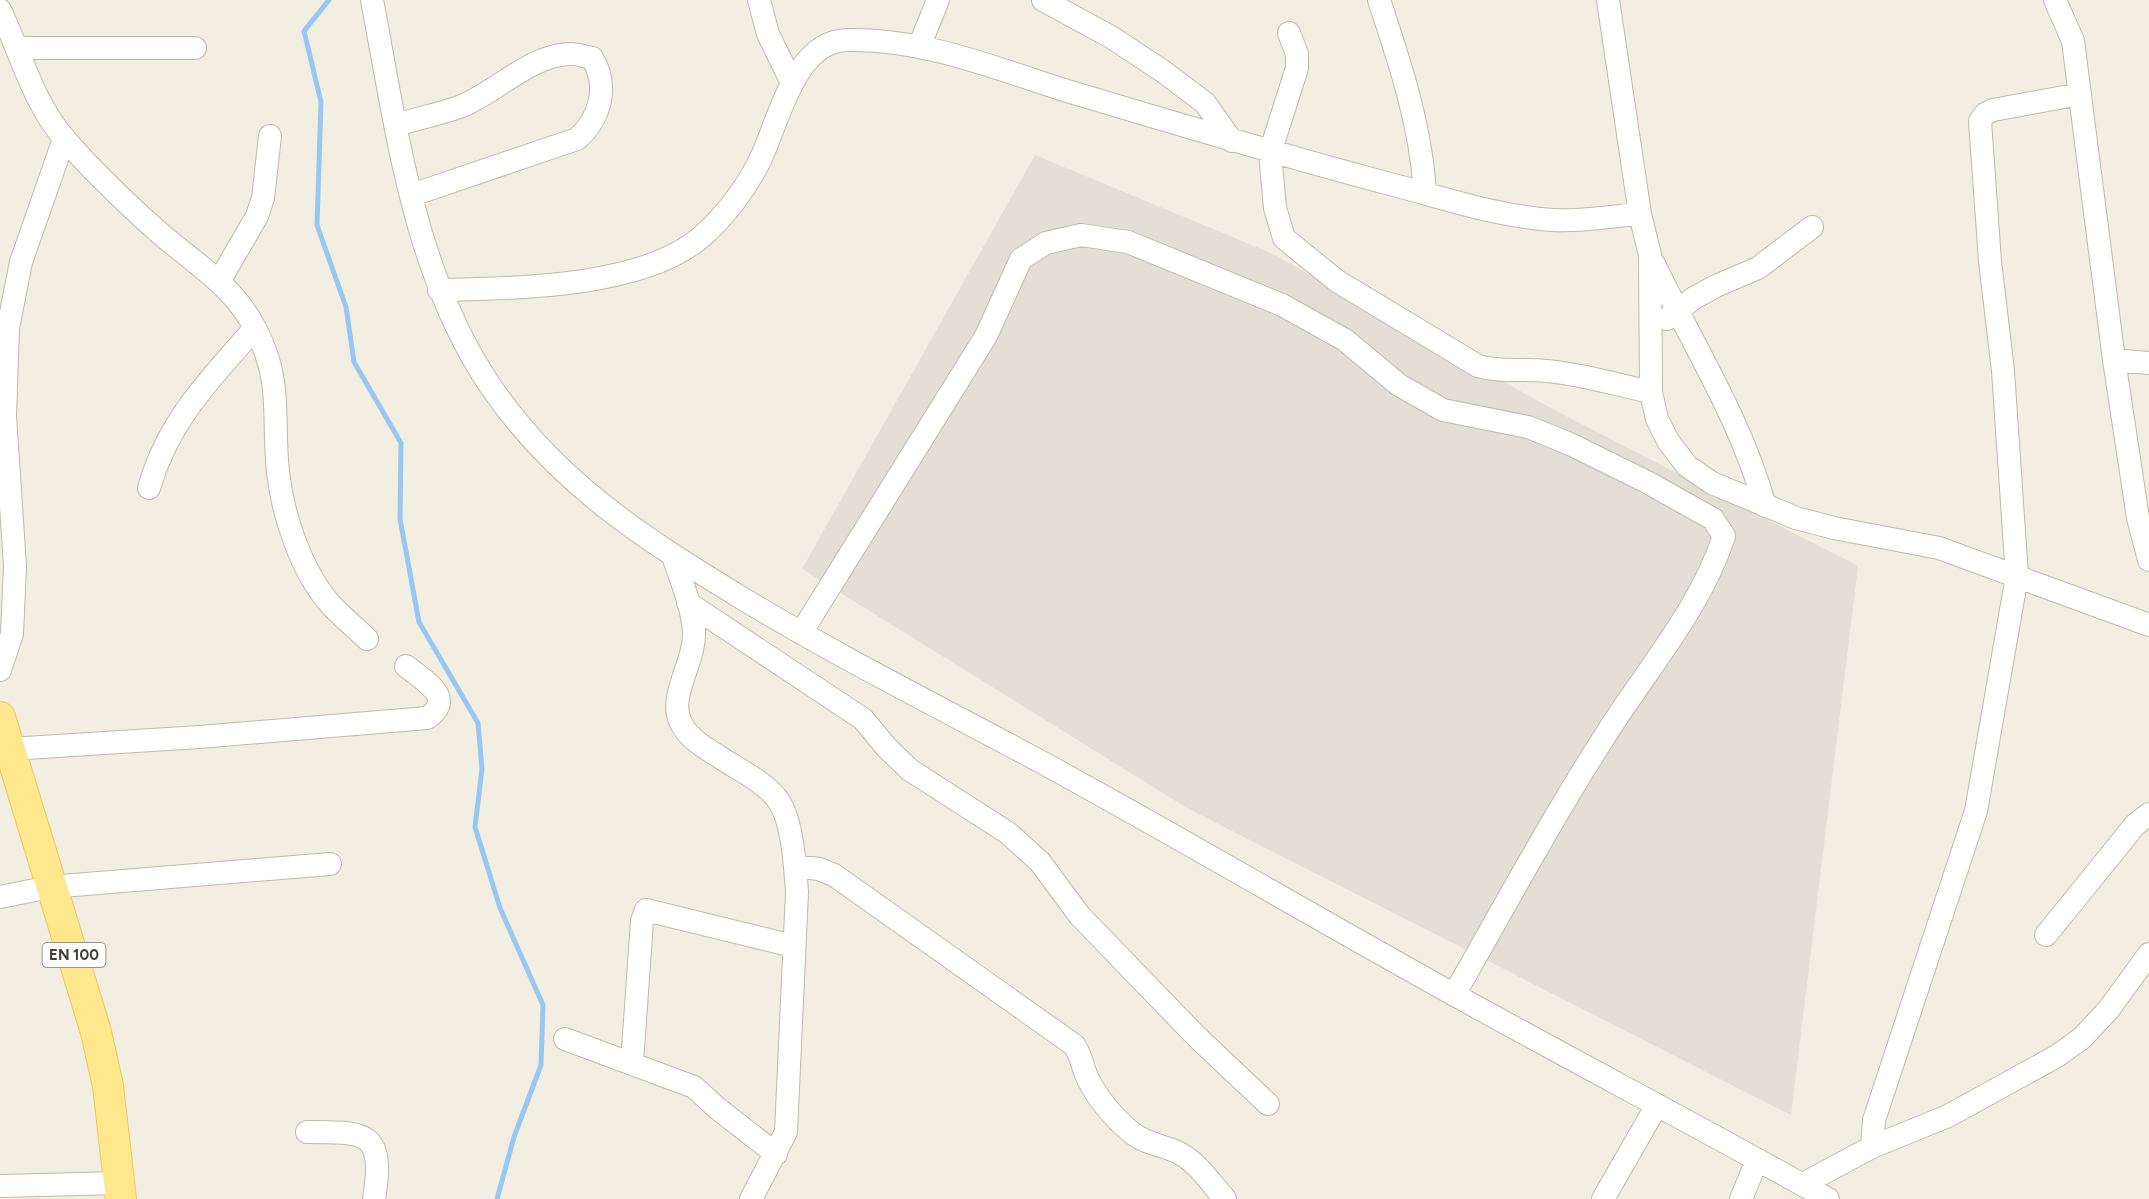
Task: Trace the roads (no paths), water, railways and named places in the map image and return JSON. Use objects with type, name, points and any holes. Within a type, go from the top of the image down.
[{"type":"main road","name":"EN 100","points":[[0,717],[96,1032],[108,1086],[120,1191]]},
{"type":"street","points":[[372,0],[412,195],[439,290],[459,334],[493,389],[547,456],[618,520],[801,633],[1047,766],[1454,994],[1828,1199]]},
{"type":"street","points":[[759,0],[768,34],[792,83]]},
{"type":"street","points":[[919,47],[938,0]]},
{"type":"street","points":[[1043,0],[1111,37],[1164,72],[1205,103],[1232,141]]},
{"type":"street","points":[[1379,0],[1412,105],[1423,154],[1425,193]]},
{"type":"street","points":[[1608,0],[1640,214],[1650,255],[1708,374],[1733,415],[1755,471],[1765,506]]},
{"type":"street","points":[[2055,0],[2073,41],[2114,360],[2138,518],[2149,560]]},
{"type":"street","points":[[0,10],[19,48],[42,108],[64,139],[155,229],[220,280],[240,302],[268,354],[275,379],[278,472],[284,503],[298,547],[330,604],[367,639]]},
{"type":"street","points":[[1289,33],[1297,54],[1297,68],[1270,153],[1275,208],[1284,238],[1337,281],[1478,366],[1493,371],[1544,370],[1572,374],[1651,392]]},
{"type":"street","points":[[439,290],[518,288],[603,277],[661,261],[699,239],[726,211],[760,161],[792,83],[814,52],[843,39],[919,47],[1270,153],[1425,193],[1492,213],[1554,220],[1640,214]]},
{"type":"street","points":[[19,48],[195,48]]},
{"type":"street","points":[[396,124],[461,106],[482,96],[515,74],[545,60],[570,53],[592,58],[600,71],[600,107],[593,122],[577,139],[412,195]]},
{"type":"street","points":[[1872,1147],[1874,1120],[1976,811],[2017,576],[2004,382],[1990,261],[1980,121],[1985,114],[1993,110],[2080,94]]},
{"type":"street","points":[[220,280],[257,216],[263,198],[270,136]]},
{"type":"street","points":[[0,670],[12,634],[15,566],[5,416],[8,328],[21,262],[64,139]]},
{"type":"street","points":[[1652,330],[1716,286],[1758,268],[1812,227]]},
{"type":"street","points":[[801,633],[986,336],[1021,259],[1046,243],[1081,235],[1128,243],[1282,305],[1345,340],[1399,386],[1443,410],[1528,427],[1647,482],[1713,519],[1724,536],[1716,561],[1692,603],[1602,740],[1454,994]]},
{"type":"street","points":[[1650,255],[1651,392],[1657,419],[1668,441],[1687,466],[1712,483],[1765,506],[1834,528],[1939,548],[2149,625]]},
{"type":"street","points":[[149,488],[157,460],[168,436],[194,397],[255,328]]},
{"type":"street","points":[[2114,360],[2149,363]]},
{"type":"street","points":[[673,556],[688,603],[694,633],[686,678],[675,700],[679,721],[694,741],[765,788],[780,802],[790,835],[795,866],[797,892],[786,1132],[751,1199]]},
{"type":"street","points":[[688,603],[863,719],[887,748],[910,770],[1008,833],[1040,862],[1080,916],[1196,1036],[1268,1104]]},
{"type":"street","points":[[10,749],[245,734],[427,718],[438,711],[441,702],[438,693],[406,666]]},
{"type":"street","points":[[2046,935],[2135,825],[2149,814]]},
{"type":"street","points":[[0,897],[50,886],[330,864]]},
{"type":"street","points":[[795,866],[819,869],[834,875],[1074,1045],[1081,1055],[1087,1077],[1100,1100],[1132,1133],[1148,1143],[1175,1151],[1189,1159],[1225,1199]]},
{"type":"street","points":[[632,1063],[642,921],[646,910],[793,946]]},
{"type":"street","points":[[1803,1184],[1872,1147],[1948,1116],[2057,1056],[2082,1038],[2102,1016],[2149,954]]},
{"type":"street","points":[[565,1039],[694,1087],[776,1154]]},
{"type":"street","points":[[1603,1199],[1657,1105]]},
{"type":"street","points":[[307,1132],[350,1132],[364,1136],[373,1146],[378,1158],[374,1199]]},
{"type":"street","points":[[1741,1199],[1757,1160]]},
{"type":"street","points":[[0,1186],[120,1191]]},
{"type":"waterway","points":[[329,0],[304,31],[321,102],[317,225],[346,307],[354,362],[401,443],[400,519],[419,622],[478,723],[482,769],[475,827],[500,908],[543,1005],[541,1065],[514,1137],[497,1199]]}]
